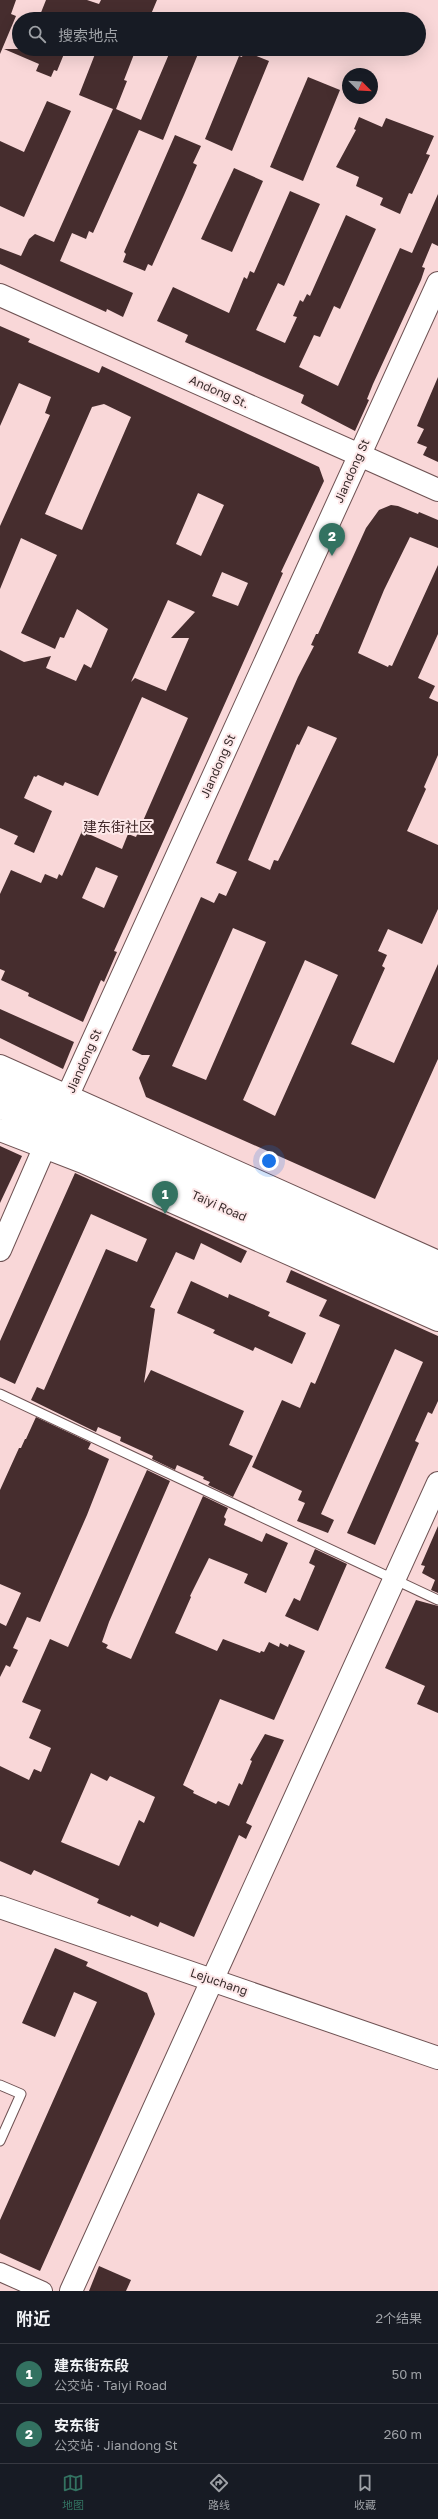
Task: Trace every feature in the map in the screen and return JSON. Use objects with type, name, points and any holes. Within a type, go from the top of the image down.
[{"type":"main road","name":"Jiandong St","points":[[0,1250],[56,1122],[438,283]]},
{"type":"main road","name":"Andong St.","points":[[0,294],[438,490]]},
{"type":"main road","points":[[0,1066],[56,1122],[83,1162],[438,1320]]},
{"type":"main road","name":"Taiyi Road","points":[[0,1088],[56,1122],[216,1205],[438,1302]]},
{"type":"main road","name":"Taiyi Road","points":[[0,1107],[56,1122],[438,1282]]},
{"type":"main road","points":[[0,1130],[56,1122],[438,1262]]},
{"type":"main road","points":[[71,2291],[438,1483]]},
{"type":"main road","name":"Lejuchang","points":[[0,1907],[438,2058]]},
{"type":"street","points":[[0,2272],[43,2291]]},
{"type":"lane","points":[[0,1394],[393,1581],[438,1600]]},
{"type":"lane","points":[[0,2085],[21,2094],[0,2141]]},
{"type":"building","points":[[0,0],[16,0],[11,14],[12,26],[0,54]]},
{"type":"building","points":[[46,0],[87,0],[99,4],[101,0],[157,0],[152,12],[41,12]]},
{"type":"building","points":[[4,49],[12,49],[12,52]]},
{"type":"building","points":[[20,56],[63,56],[57,71],[54,70],[51,77],[36,71],[39,64]]},
{"type":"building","points":[[94,56],[133,56],[124,80],[127,81],[116,109],[141,120],[168,56],[197,56],[163,140],[139,130],[93,233],[89,231],[86,239],[72,233],[60,261],[133,293],[123,317],[107,309],[106,312],[0,264],[0,248],[21,256],[29,239],[35,234],[54,242],[113,109],[79,95]]},
{"type":"building","points":[[239,56],[256,56],[269,61],[232,151],[205,139]]},
{"type":"building","points":[[308,77],[340,90],[303,181],[270,167]]},
{"type":"building","points":[[47,101],[71,111],[24,217],[0,206],[0,141],[24,152]]},
{"type":"building","points":[[359,117],[382,127],[386,118],[434,136],[426,154],[430,155],[412,194],[409,193],[400,214],[380,205],[383,198],[356,186],[359,177],[336,167],[356,130],[354,129]]},
{"type":"building","points":[[175,135],[201,146],[193,163],[197,165],[152,266],[148,264],[145,271],[123,262],[126,254],[124,252]]},
{"type":"building","points":[[234,168],[263,181],[232,252],[201,239]]},
{"type":"building","points":[[290,191],[320,204],[284,286],[278,283],[256,330],[285,343],[297,317],[293,316],[300,300],[303,302],[307,294],[310,296],[346,215],[376,229],[340,309],[334,306],[320,337],[314,335],[299,367],[338,386],[400,248],[412,253],[438,194],[438,246],[432,243],[422,267],[425,268],[421,280],[373,384],[367,399],[369,400],[355,431],[301,403],[304,395],[185,342],[188,335],[157,321],[173,287],[229,313],[244,277],[247,279],[250,271],[254,273]]},
{"type":"building","points":[[0,326],[30,339],[28,342],[99,373],[102,366],[319,467],[324,481],[281,572],[283,573],[114,951],[117,952],[104,982],[101,980],[83,1022],[28,996],[29,993],[1,980],[5,971],[0,969],[0,894],[11,870],[41,883],[45,874],[57,879],[59,874],[62,876],[82,831],[122,849],[128,834],[136,837],[188,718],[142,697],[98,796],[65,782],[63,786],[38,775],[36,777],[34,776],[24,798],[52,811],[34,853],[14,844],[18,836],[0,828],[0,650],[24,662],[51,656],[46,668],[76,681],[84,664],[91,668],[108,629],[77,609],[64,638],[60,637],[55,649],[21,633],[57,555],[21,538],[0,589],[0,526],[50,415],[45,413],[51,397],[19,383],[0,426]],"holes":[[[104,404],[131,417],[82,530],[45,514],[92,407]],[[198,493],[224,505],[201,556],[176,544]],[[222,572],[248,583],[238,606],[212,596]],[[168,600],[195,612],[171,638],[189,638],[166,691],[135,678],[131,682]],[[96,867],[118,876],[104,908],[82,898]]]},
{"type":"building","points":[[438,377],[438,462],[423,455],[427,447],[417,443],[424,429],[417,426]]},
{"type":"building","points":[[391,505],[398,506],[418,514],[419,512],[438,520],[438,548],[410,537],[384,590],[358,653],[388,667],[389,665],[392,666],[438,565],[438,634],[418,678],[435,686],[429,698],[438,702],[438,755],[424,787],[426,789],[407,831],[438,845],[438,909],[422,944],[388,929],[378,951],[387,955],[382,966],[385,968],[351,1044],[394,1063],[438,964],[438,1059],[375,1199],[146,1097],[139,1078],[150,1055],[142,1055],[132,1050],[201,897],[214,903],[219,893],[226,896],[237,872],[216,863],[298,677],[314,646],[311,645],[316,634],[318,634],[366,528],[379,510]],"holes":[[[308,726],[337,738],[278,861],[274,860],[270,870],[248,860],[297,744],[299,745]],[[233,928],[266,942],[206,1080],[172,1066]],[[305,960],[338,975],[275,1116],[243,1100]]]},
{"type":"building","points":[[0,1009],[74,1042],[63,1069],[0,1038]]},
{"type":"building","points":[[0,1146],[22,1156],[0,1203]]},
{"type":"building","points":[[75,1173],[247,1251],[241,1263],[201,1243],[194,1260],[176,1252],[150,1307],[155,1309],[144,1383],[151,1370],[244,1411],[229,1445],[253,1456],[233,1497],[208,1485],[210,1482],[203,1479],[204,1477],[177,1465],[175,1470],[152,1459],[153,1456],[120,1441],[121,1437],[98,1427],[96,1432],[31,1400],[37,1387],[44,1390],[106,1249],[137,1262],[147,1239],[91,1214],[15,1384],[0,1377],[0,1341]]},
{"type":"building","points":[[291,1270],[438,1336],[438,1401],[432,1414],[428,1412],[415,1441],[419,1443],[375,1545],[347,1533],[423,1362],[395,1349],[321,1514],[334,1520],[328,1533],[297,1521],[305,1503],[298,1500],[302,1491],[252,1467],[282,1400],[300,1408],[311,1382],[315,1384],[340,1325],[319,1316],[327,1300],[286,1282]]},
{"type":"building","points":[[191,1281],[228,1298],[229,1294],[270,1312],[268,1316],[306,1333],[292,1364],[255,1347],[253,1351],[213,1333],[215,1330],[177,1313]]},
{"type":"building","points":[[36,1417],[91,1443],[88,1449],[109,1459],[87,1515],[40,1622],[27,1617],[13,1648],[18,1650],[10,1667],[6,1665],[0,1677],[0,1623],[6,1626],[21,1593],[0,1584],[0,1490],[19,1448],[21,1448],[26,1439]]},
{"type":"building","points":[[147,1470],[170,1481],[109,1622],[102,1642],[108,1645],[106,1648],[131,1659],[203,1496],[228,1508],[224,1517],[226,1519],[224,1525],[262,1542],[266,1533],[288,1543],[266,1593],[244,1583],[248,1574],[209,1558],[190,1596],[191,1597],[175,1633],[217,1651],[223,1639],[260,1653],[261,1651],[264,1652],[269,1642],[279,1647],[280,1643],[288,1647],[289,1644],[305,1651],[274,1720],[220,1699],[183,1785],[194,1791],[193,1793],[216,1804],[218,1801],[229,1806],[239,1783],[242,1785],[252,1761],[250,1760],[265,1734],[284,1740],[246,1823],[252,1826],[246,1839],[239,1835],[194,1937],[160,1922],[158,1927],[131,1915],[130,1917],[97,1903],[99,1899],[34,1870],[31,1875],[0,1861],[0,1766],[29,1780],[34,1769],[41,1772],[51,1748],[29,1738],[41,1710],[22,1702],[50,1639],[68,1647]],"holes":[[[91,1773],[107,1781],[110,1776],[155,1797],[144,1823],[139,1820],[119,1866],[61,1842]]]},
{"type":"building","points":[[438,1526],[438,1593],[431,1590],[435,1580],[422,1573],[425,1566],[421,1565]]},
{"type":"building","points":[[315,1549],[347,1564],[318,1631],[285,1616],[294,1598],[300,1601],[315,1566],[309,1563]]},
{"type":"building","points":[[416,1600],[438,1606],[438,1713],[417,1704],[425,1686],[385,1668]]},
{"type":"building","points":[[55,1948],[88,1962],[86,1966],[147,1993],[155,2014],[40,2271],[0,2253],[0,2220],[97,2002],[74,1992],[55,2037],[22,2023]]},
{"type":"building","points":[[99,2266],[131,2280],[126,2291],[89,2291]]},
{"type":"place","name":"安东街","points":[[332,556]]},
{"type":"place","name":"建东街东段","points":[[165,1214]]},
{"type":"district","name":"建东街社区","points":[[118,827]]}]
